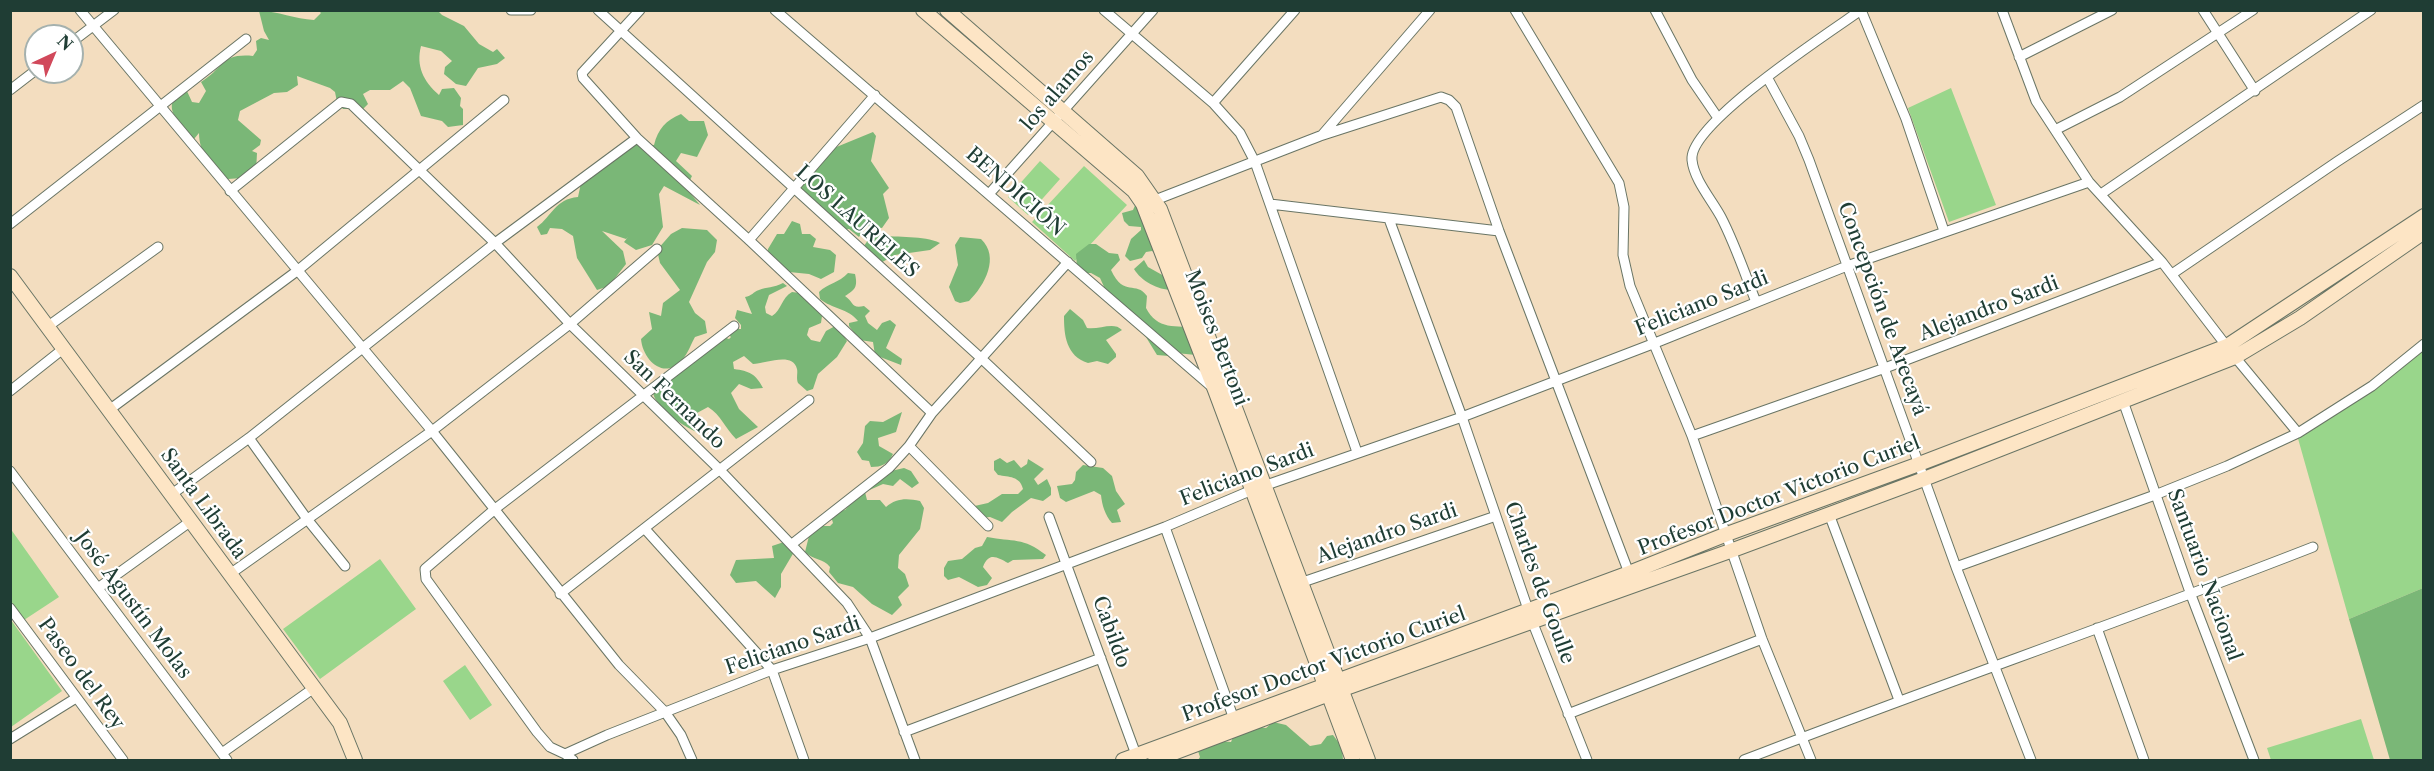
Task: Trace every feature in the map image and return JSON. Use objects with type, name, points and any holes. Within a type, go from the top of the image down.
[{"type":"main road","name":"Moises Bertoni","points":[[923,10],[1053,124],[1134,191],[1160,209],[1232,398],[1259,488]]},
{"type":"main road","name":"Moises Bertoni","points":[[947,10],[1137,176],[1149,202],[1215,390],[1259,488],[1334,687],[1368,760]]},
{"type":"main road","name":"Profesor Doctor Victorio Curiel","points":[[1133,759],[1236,724],[1730,542],[1919,464],[2231,352],[2424,216]]},
{"type":"main road","name":"Profesor Doctor Victorio Curiel","points":[[1530,616],[1629,573],[1829,514],[2123,401],[2300,318],[2424,232]]},
{"type":"main road","name":"Santa Librada","points":[[10,276],[340,723],[355,760]]},
{"type":"main road","name":"Moises Bertoni","points":[[1334,687],[1353,760]]},
{"type":"main road","name":"Profesor Doctor Victorio Curiel","points":[[1155,760],[1236,724]]},
{"type":"street","points":[[80,10],[432,431],[619,665],[665,712],[681,735],[692,760]]},
{"type":"street","points":[[84,33],[114,10]]},
{"type":"street","points":[[511,10],[531,10]]},
{"type":"street","name":"LOS LAURELES","points":[[598,10],[982,359],[1091,462]]},
{"type":"street","points":[[640,10],[582,73],[587,82],[637,138],[932,413]]},
{"type":"street","name":"BENDICIÓN","points":[[776,10],[1215,390],[1232,398]]},
{"type":"street","points":[[1104,10],[1213,103],[1240,133],[1255,162],[1357,452]]},
{"type":"street","name":"los alamos","points":[[989,194],[1153,10]]},
{"type":"street","points":[[1213,103],[1295,10]]},
{"type":"street","points":[[1320,136],[1430,10]]},
{"type":"street","points":[[1515,10],[1619,183],[1624,207],[1623,255],[1630,286],[1692,436],[1762,639],[1811,760]]},
{"type":"street","points":[[1655,10],[1692,80],[1718,118]]},
{"type":"street","points":[[1756,302],[1722,219],[1694,171],[1691,157],[1718,118],[1767,77],[1861,10],[1906,119],[1944,231]]},
{"type":"street","points":[[2002,10],[2036,101],[2090,182],[2172,274],[2231,352],[2298,433]]},
{"type":"street","points":[[2019,57],[2112,10]]},
{"type":"street","points":[[2204,10],[2255,91]]},
{"type":"street","points":[[2055,130],[2120,97],[2253,10]]},
{"type":"street","points":[[2101,194],[2372,10]]},
{"type":"street","points":[[10,224],[246,39]]},
{"type":"street","name":"Concepción de Arecayá","points":[[1767,77],[1799,136],[1886,368],[1956,567],[2031,760]]},
{"type":"street","points":[[10,90],[24,79]]},
{"type":"street","points":[[749,240],[875,95]]},
{"type":"street","points":[[1149,202],[1320,136],[1441,97],[1449,100],[1456,106],[1499,231],[1629,573]]},
{"type":"street","points":[[109,410],[297,271],[504,100]]},
{"type":"street","name":"San Fernando","points":[[230,191],[341,102],[351,104],[495,243],[570,324],[719,469],[847,603],[870,638],[915,760]]},
{"type":"street","points":[[2172,274],[2424,105]]},
{"type":"street","points":[[172,494],[249,438],[495,243],[637,138]]},
{"type":"street","name":"Feliciano Sardi","points":[[565,754],[772,670],[870,638],[1165,527],[1259,488],[1462,417],[1847,266],[2090,182]]},
{"type":"street","points":[[1269,204],[1499,231]]},
{"type":"street","name":"Charles de Goulle","points":[[1389,219],[1462,417],[1530,616],[1587,760]]},
{"type":"street","points":[[47,327],[158,247]]},
{"type":"street","points":[[230,574],[432,431],[570,324],[657,249]]},
{"type":"street","points":[[792,544],[889,468],[909,446],[932,413],[1068,262]]},
{"type":"street","name":"Alejandro Sardi","points":[[1692,436],[1886,368],[2162,262]]},
{"type":"street","points":[[573,760],[550,747],[537,732],[424,574],[425,569],[495,509],[734,326]]},
{"type":"street","points":[[1956,567],[2155,495],[2227,466],[2298,433],[2372,386],[2424,344]]},
{"type":"street","points":[[10,392],[63,349]]},
{"type":"street","points":[[560,594],[809,400]]},
{"type":"street","name":"Santuario Nacional","points":[[2123,401],[2155,495],[2254,760]]},
{"type":"street","points":[[249,438],[307,519],[345,566]]},
{"type":"street","points":[[909,446],[988,526]]},
{"type":"street","name":"José Agustín Molas","points":[[10,471],[224,757]]},
{"type":"street","points":[[1829,514],[1899,700]]},
{"type":"street","name":"Alejandro Sardi","points":[[1296,584],[1496,516]]},
{"type":"street","name":"Cabildo","points":[[1049,517],[1101,658],[1133,759]]},
{"type":"street","points":[[98,588],[191,521]]},
{"type":"street","points":[[1165,527],[1236,724]]},
{"type":"street","points":[[645,529],[772,670],[804,760]]},
{"type":"street","points":[[1744,760],[1899,700],[2192,595],[2313,547]]},
{"type":"street","name":"Paseo del Rey","points":[[11,610],[123,760]]},
{"type":"street","points":[[2097,628],[2144,760]]},
{"type":"street","points":[[1568,714],[1762,639]]},
{"type":"street","points":[[904,732],[1101,658]]},
{"type":"street","points":[[224,757],[314,688]]},
{"type":"street","points":[[10,739],[76,698]]},
{"type":"green space","points":[[259,11],[314,20],[321,13],[319,11],[438,11],[464,26],[479,44],[493,52],[497,49],[505,58],[497,64],[478,68],[466,86],[456,84],[444,74],[445,67],[452,61],[441,51],[421,46],[419,60],[425,79],[439,95],[442,89],[454,88],[461,98],[463,125],[448,127],[442,121],[421,116],[410,88],[403,81],[390,90],[370,90],[363,94],[368,104],[363,109],[343,109],[337,102],[335,92],[330,88],[297,76],[298,85],[287,92],[274,93],[240,111],[238,120],[261,140],[260,145],[252,151],[257,153],[256,172],[242,178],[228,179],[204,154],[199,133],[194,139],[178,121],[172,108],[173,102],[177,95],[186,89],[192,102],[199,103],[206,91],[201,82],[229,59],[253,56],[257,50],[256,41],[261,38],[269,40]]},
{"type":"green space","points":[[1951,88],[1996,205],[1949,222],[1908,108]]},
{"type":"green space","points":[[681,114],[689,121],[704,121],[708,135],[697,157],[681,153],[676,161],[692,176],[686,188],[700,205],[664,186],[659,194],[663,227],[652,245],[636,250],[624,242],[628,237],[626,239],[602,231],[623,251],[626,264],[609,286],[597,290],[577,258],[573,236],[562,229],[550,228],[547,234],[541,235],[537,227],[559,204],[570,198],[578,197],[581,183],[632,144],[654,145],[663,126]]},
{"type":"green space","points":[[873,132],[876,136],[871,161],[889,188],[883,194],[889,218],[882,228],[866,226],[859,237],[849,229],[843,230],[797,191],[798,179],[834,148]]},
{"type":"green space","points":[[1040,161],[1060,179],[1028,215],[1008,197]]},
{"type":"green space","points":[[1084,166],[1127,205],[1075,261],[1032,222]]},
{"type":"green space","points":[[1138,199],[1172,290],[1150,284],[1134,269],[1144,260],[1148,267],[1164,276],[1158,255],[1152,251],[1146,252],[1142,258],[1130,261],[1125,256],[1131,239],[1141,230],[1141,227],[1129,226],[1124,221],[1122,213],[1133,210]]},
{"type":"green space","points":[[792,221],[800,224],[802,234],[810,234],[816,239],[813,247],[830,250],[836,255],[834,272],[821,279],[809,274],[789,272],[768,256],[768,249],[777,234],[784,234]]},
{"type":"green space","points":[[682,228],[707,230],[717,240],[715,252],[707,262],[689,302],[695,313],[705,321],[707,333],[695,337],[685,357],[676,365],[662,368],[650,361],[641,339],[652,329],[649,312],[661,316],[663,303],[680,290],[660,263],[657,250],[671,234]]},
{"type":"green space","points":[[879,235],[918,238],[940,243],[930,250],[895,255],[877,265],[864,246],[868,240]]},
{"type":"green space","points":[[960,237],[981,239],[987,246],[990,262],[985,279],[975,294],[969,301],[960,303],[955,301],[949,287],[958,265],[955,245]]},
{"type":"green space","points":[[1089,244],[1096,244],[1109,253],[1118,254],[1120,260],[1111,270],[1121,284],[1143,291],[1147,296],[1146,308],[1156,320],[1168,325],[1198,327],[1196,355],[1176,353],[1169,356],[1157,355],[1141,329],[1105,289],[1100,278],[1091,273],[1081,273],[1077,269],[1076,254]]},
{"type":"green space","points":[[848,273],[855,274],[856,285],[845,296],[855,306],[864,306],[870,311],[865,316],[868,323],[877,330],[882,323],[890,320],[896,325],[886,348],[902,359],[901,365],[875,355],[873,342],[860,340],[849,326],[849,323],[858,321],[845,311],[820,299],[819,292]]},
{"type":"green space","points":[[783,283],[787,286],[769,295],[765,307],[766,313],[772,316],[788,295],[792,292],[800,293],[822,316],[821,323],[809,328],[807,335],[811,340],[820,342],[826,331],[837,325],[847,341],[837,357],[818,374],[813,389],[807,391],[798,383],[797,369],[790,361],[778,360],[753,364],[744,356],[733,362],[734,369],[751,374],[758,379],[763,388],[751,389],[739,384],[731,393],[739,409],[758,427],[736,439],[708,407],[697,413],[705,423],[707,436],[683,425],[667,413],[653,393],[716,334],[729,339],[731,337],[727,333],[741,329],[741,325],[735,318],[737,310],[752,314],[745,297]]},
{"type":"green space","points":[[1070,309],[1083,320],[1087,328],[1115,326],[1122,330],[1106,340],[1116,354],[1116,357],[1108,364],[1097,361],[1088,363],[1081,360],[1071,350],[1064,323],[1064,316]]},
{"type":"green space","points":[[2423,346],[2423,588],[2349,619],[2297,435]]},
{"type":"green space","points":[[902,412],[896,432],[878,438],[879,446],[893,454],[887,463],[871,467],[869,461],[862,460],[857,452],[863,443],[865,426],[870,421],[883,422]]},
{"type":"green space","points":[[1000,458],[1007,463],[1014,460],[1021,468],[1027,464],[1028,459],[1044,469],[1034,479],[1038,485],[1047,479],[1051,488],[1051,495],[1043,501],[1031,498],[1002,522],[990,517],[981,518],[970,507],[988,503],[1002,494],[1018,494],[1023,489],[1017,479],[998,475],[994,470],[994,461]]},
{"type":"green space","points":[[1083,465],[1103,468],[1112,476],[1116,491],[1125,504],[1117,510],[1121,522],[1112,523],[1104,510],[1101,495],[1094,491],[1066,502],[1060,498],[1057,486],[1072,484],[1076,472]]},
{"type":"green space","points":[[904,468],[911,471],[919,483],[912,488],[900,479],[893,486],[883,484],[865,492],[867,500],[880,500],[886,507],[898,500],[906,499],[920,501],[924,508],[920,529],[899,555],[898,568],[905,574],[909,586],[898,597],[902,605],[892,615],[872,604],[853,587],[838,583],[829,572],[830,567],[827,564],[805,552],[810,532],[820,526],[830,526],[833,523],[831,516],[836,511],[845,510],[853,501],[855,489],[891,471]]},
{"type":"green space","points":[[10,528],[59,597],[24,620],[11,601]]},
{"type":"green space","points":[[987,537],[1018,541],[1031,545],[1046,555],[1043,559],[1013,560],[1008,563],[991,557],[983,567],[992,578],[987,585],[978,587],[959,577],[948,580],[944,576],[944,568],[948,561],[962,559],[975,548],[982,546]]},
{"type":"green space","points":[[784,542],[794,552],[781,574],[781,587],[775,598],[756,581],[736,583],[730,575],[736,560],[774,558],[772,546]]},
{"type":"green space","points":[[380,559],[416,609],[320,679],[283,629]]},
{"type":"green space","points":[[2423,588],[2423,760],[2390,760],[2349,619]]},
{"type":"green space","points":[[10,620],[62,691],[11,727]]},
{"type":"green space","points":[[465,665],[492,705],[470,720],[443,681]]},
{"type":"green space","points":[[2361,719],[2374,760],[2271,760],[2267,748]]},
{"type":"green space","points":[[1273,722],[1286,725],[1310,746],[1321,744],[1327,736],[1333,735],[1342,747],[1343,760],[1198,760],[1200,757],[1194,739],[1231,742],[1234,735],[1258,727],[1266,728]]}]
